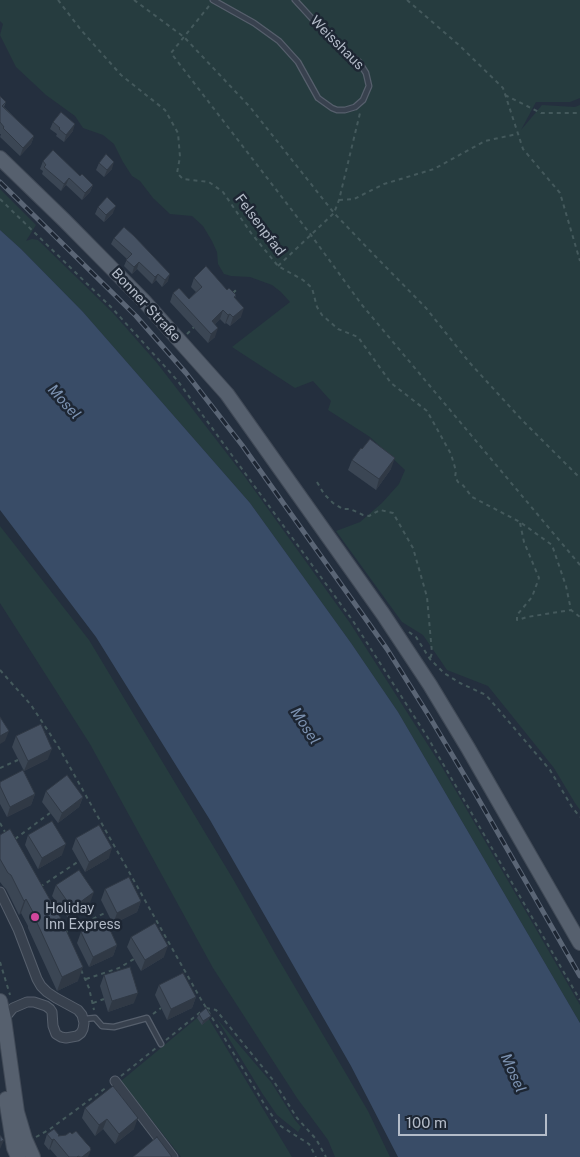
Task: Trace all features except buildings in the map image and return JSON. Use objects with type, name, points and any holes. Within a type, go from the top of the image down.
[{"type":"main road","name":"Bonner Straße","points":[[0,158],[144,301],[228,394],[398,636],[430,685],[580,943]]},
{"type":"main road","points":[[0,1001],[17,1112],[25,1139],[34,1157]]},
{"type":"main road","points":[[0,1056],[15,1154]]},
{"type":"street","points":[[0,892],[18,929],[40,986],[56,998],[78,1010],[84,1019],[84,1026],[81,1033],[76,1036],[61,1037],[56,1034],[52,1026],[52,1012],[50,1009],[40,1004],[28,1002],[13,1008],[4,1019]]},
{"type":"street","points":[[115,1081],[173,1157]]},
{"type":"lane","points":[[213,0],[254,23],[279,41],[298,62],[318,98],[332,108],[337,110],[355,107],[363,100]]},
{"type":"lane","name":"Weisshaus","points":[[295,0],[328,36],[359,62],[366,73],[369,86],[363,100]]},
{"type":"lane","points":[[84,1019],[95,1018],[102,1026],[114,1027],[147,1018],[161,1044]]},
{"type":"path","name":"Felsenpfad","points":[[59,0],[81,30],[121,75],[165,110],[178,133],[180,157],[177,173],[183,179],[209,182],[223,192],[278,266],[303,280],[312,288],[317,307],[322,315],[338,329],[358,337],[391,383],[427,411],[451,454],[456,471],[455,477],[472,497],[520,522],[552,545],[566,586],[571,610]]},
{"type":"path","points":[[134,0],[184,37],[250,107],[334,212],[426,308],[469,362],[522,420],[580,478]]},
{"type":"path","points":[[213,0],[171,53],[311,235],[362,305],[580,565]]},
{"type":"path","points":[[407,0],[466,52],[503,88],[523,149],[560,192],[580,261]]},
{"type":"path","points":[[505,95],[541,113],[580,113]]},
{"type":"path","points":[[278,266],[334,212],[339,200],[363,100]]},
{"type":"path","points":[[339,200],[354,199],[384,184],[434,169],[485,142],[517,134]]},
{"type":"path","points":[[0,199],[112,308],[177,380],[353,621],[428,738],[580,1000]]},
{"type":"path","points":[[232,293],[237,289]]},
{"type":"path","points":[[317,482],[324,494],[343,509],[350,509],[369,516],[380,510],[393,513],[413,548],[425,589],[432,653],[430,659]]},
{"type":"path","points":[[520,522],[524,542],[539,578],[532,597],[517,614],[516,620],[571,610],[580,617]]},
{"type":"path","points":[[398,636],[405,632],[411,633],[416,637],[430,659],[444,673],[486,695],[550,770],[580,817]]},
{"type":"path","points":[[0,670],[31,705],[58,746],[199,996],[266,1108],[279,1125],[309,1144],[316,1157]]},
{"type":"path","points":[[0,768],[18,760]]},
{"type":"path","points":[[11,842],[50,813]]},
{"type":"path","points":[[0,823],[7,836]]},
{"type":"path","points":[[38,889],[79,861]]},
{"type":"path","points":[[52,912],[60,907]]},
{"type":"path","points":[[64,933],[107,912]]},
{"type":"path","points":[[86,979],[120,968],[134,959]]},
{"type":"path","points":[[79,965],[86,979],[95,1018]]},
{"type":"path","points":[[93,1003],[104,999]]},
{"type":"path","points":[[147,1018],[161,1008]]},
{"type":"path","points":[[206,1008],[216,1010],[273,1080],[298,1118],[316,1139],[326,1157]]},
{"type":"green space","points":[[0,0],[580,0],[580,98],[570,102],[536,102],[521,130],[542,105],[575,107],[580,105],[580,810],[554,768],[488,686],[447,670],[423,635],[402,622],[336,531],[360,522],[382,503],[399,484],[405,470],[370,437],[328,410],[331,401],[313,381],[295,388],[232,347],[290,302],[272,285],[250,277],[224,274],[218,264],[217,252],[203,226],[192,216],[170,214],[153,198],[140,181],[132,176],[114,144],[103,135],[83,128],[75,116],[46,95],[16,67],[0,35],[3,24],[0,21]]},
{"type":"green space","points":[[0,189],[36,225],[26,241],[38,240],[113,313],[157,363],[245,477],[350,623],[442,767],[580,1005],[580,1023],[398,712],[351,643],[250,503],[83,312],[0,230]]},
{"type":"green space","points":[[0,526],[89,640],[233,879],[368,1111],[390,1157],[335,1157],[328,1140],[297,1098],[213,968],[90,744],[0,603]]},
{"type":"green space","points":[[197,1018],[202,1024],[209,1019],[292,1157],[181,1157],[121,1081]]},
{"type":"green space","points":[[217,1019],[271,1082],[301,1127],[298,1132],[277,1115]]},
{"type":"water","name":"Mosel","points":[[0,230],[83,312],[250,503],[351,643],[398,712],[580,1023],[580,1157],[398,1157],[351,1066],[210,820],[96,637],[0,510]]},
{"type":"railway","points":[[0,182],[136,316],[186,373],[242,445],[387,649],[475,793],[580,976]]},
{"type":"place","name":"Holiday Inn Express","points":[[35,917]]}]
